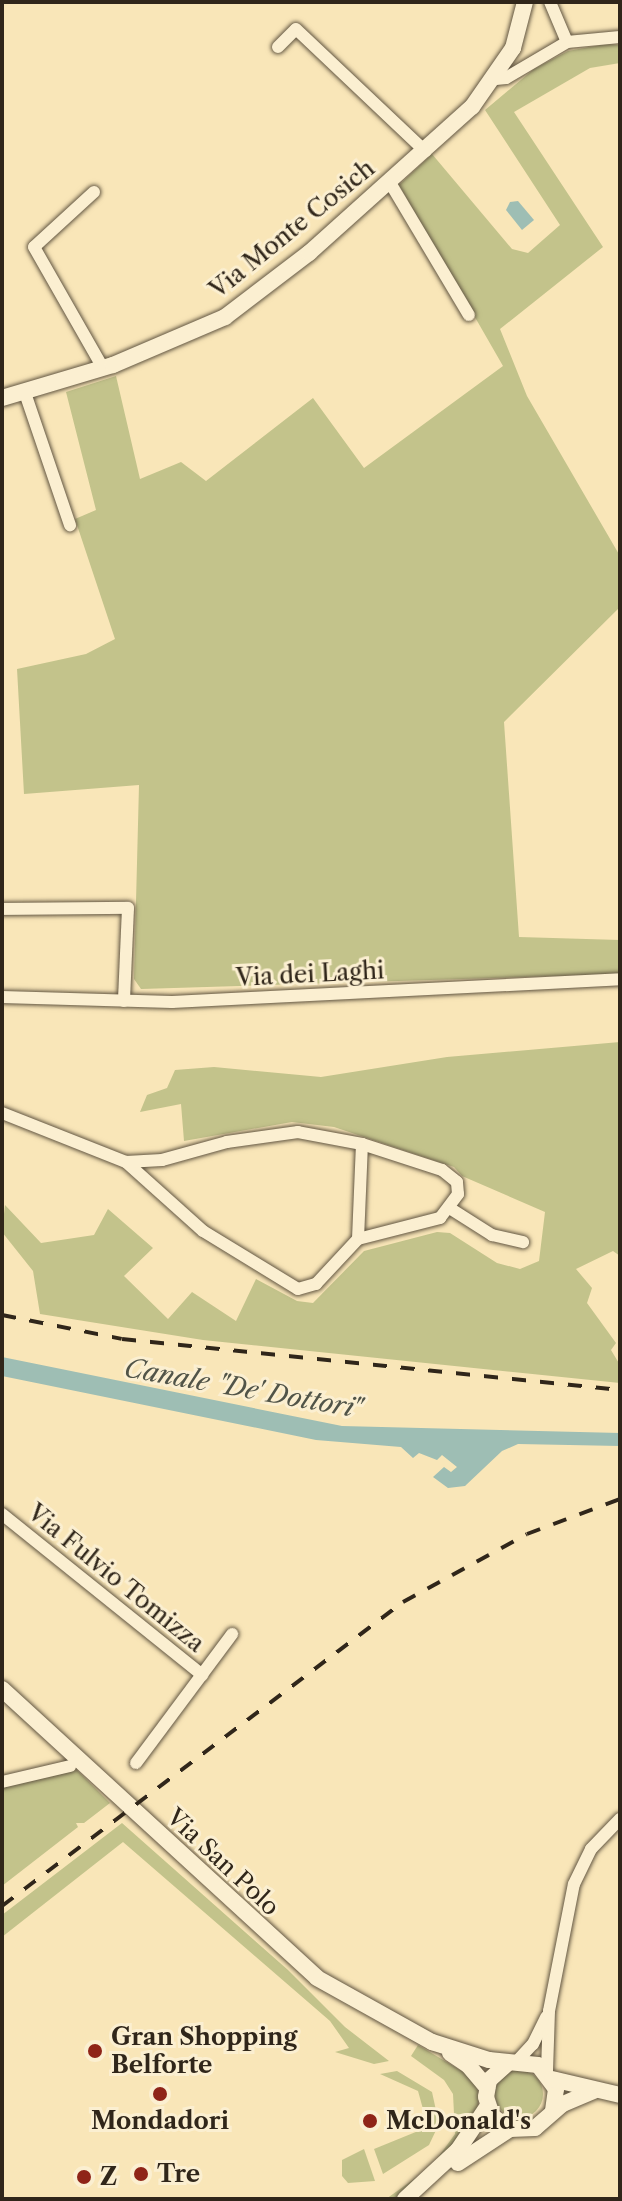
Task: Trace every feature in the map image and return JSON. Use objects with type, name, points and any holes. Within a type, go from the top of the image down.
[{"type":"main road","name":"Via Monte Cosich","points":[[2,398],[103,368],[225,317],[309,253],[425,151],[496,79],[513,48],[525,2]]},
{"type":"main road","name":"Via San Polo","points":[[2,1689],[280,1947],[338,1991],[468,2065],[487,2088]]},
{"type":"main road","name":"Via San Polo","points":[[432,2042],[513,2062],[594,2091],[620,2095]]},
{"type":"main road","points":[[405,2199],[458,2150],[487,2107],[487,2088],[494,2073],[513,2062]]},
{"type":"main road","points":[[550,2075],[553,2110]]},
{"type":"main road","points":[[420,2199],[470,2152],[510,2129],[535,2128],[553,2110],[594,2091]]},
{"type":"main road","points":[[487,2107],[510,2129]]},
{"type":"street","points":[[550,2],[567,42]]},
{"type":"street","points":[[278,47],[296,29],[425,151]]},
{"type":"street","points":[[496,79],[506,78],[567,42],[620,37]]},
{"type":"street","points":[[389,181],[469,315]]},
{"type":"street","points":[[94,192],[34,247],[103,368]]},
{"type":"street","points":[[24,390],[70,525]]},
{"type":"street","points":[[2,909],[128,908],[124,1001]]},
{"type":"street","name":"Via dei Laghi","points":[[2,997],[124,1001],[620,979]]},
{"type":"street","points":[[2,1113],[126,1162],[203,1231],[298,1289],[316,1284],[358,1239],[440,1218],[451,1209],[458,1194],[452,1175],[362,1144],[282,1133],[162,1160],[126,1162]]},
{"type":"street","points":[[358,1239],[362,1144]]},
{"type":"street","points":[[451,1209],[492,1235],[523,1242]]},
{"type":"street","name":"Via Fulvio Tomizza","points":[[2,1514],[202,1675]]},
{"type":"street","name":"Via Fulvio Tomizza","points":[[136,1763],[232,1634]]},
{"type":"street","points":[[2,1782],[70,1766]]},
{"type":"street","points":[[550,2075],[549,2011],[574,1884],[591,1849],[620,1819]]},
{"type":"street","points":[[513,2062],[533,2044],[549,2011]]},
{"type":"green space","points":[[606,44],[620,45],[620,63],[590,68],[514,112],[603,247],[500,329],[527,396],[620,556],[620,607],[504,722],[519,937],[620,940],[620,974],[141,989],[134,979],[139,785],[24,794],[17,669],[86,654],[115,639],[75,519],[96,510],[66,392],[116,376],[140,479],[181,462],[206,481],[313,398],[364,468],[503,366],[399,185],[432,154],[512,249],[528,253],[560,225],[485,110],[534,69],[568,51]]},
{"type":"green space","points":[[620,1042],[620,1256],[613,1251],[576,1269],[592,1288],[587,1303],[616,1343],[611,1350],[620,1365],[620,1383],[203,1340],[40,1314],[33,1271],[2,1232],[5,1205],[41,1243],[94,1235],[108,1209],[153,1248],[124,1276],[168,1319],[192,1292],[236,1321],[256,1279],[297,1301],[313,1303],[364,1251],[437,1232],[450,1233],[497,1263],[520,1269],[539,1261],[545,1212],[462,1176],[454,1167],[334,1127],[292,1122],[184,1141],[181,1104],[140,1112],[147,1095],[167,1088],[175,1070],[214,1067],[321,1077],[447,1057]]},
{"type":"green space","points":[[77,1770],[110,1803],[84,1823],[76,1823],[78,1827],[2,1886],[2,1788]]},
{"type":"green space","points":[[122,1823],[288,1970],[345,2027],[389,2061],[374,2064],[335,2052],[349,2048],[330,2021],[123,1842],[2,1937],[2,1915]]},
{"type":"green space","points":[[418,2045],[470,2076],[479,2093],[477,2114],[473,2124],[400,2199],[386,2199],[431,2167],[455,2134],[453,2094],[444,2080],[411,2056]]},
{"type":"green space","points":[[519,2070],[536,2077],[543,2094],[536,2111],[519,2118],[502,2111],[495,2094],[502,2077]]},
{"type":"green space","points":[[397,2071],[432,2092],[439,2124],[429,2145],[383,2174],[374,2149],[428,2127],[418,2091],[380,2074]]},
{"type":"green space","points":[[364,2149],[375,2181],[348,2183],[342,2176],[342,2160]]},
{"type":"water","points":[[518,201],[534,220],[522,230],[506,210],[510,202]]},
{"type":"water","points":[[2,1357],[342,1426],[620,1433],[620,1446],[518,1444],[502,1451],[465,1486],[448,1488],[433,1477],[444,1467],[451,1472],[457,1467],[442,1455],[437,1460],[419,1453],[413,1458],[401,1447],[316,1440],[2,1376]]},
{"type":"railway","points":[[2,1315],[122,1339],[620,1390]]},
{"type":"railway","points":[[2,1906],[403,1602],[527,1534],[620,1499]]},
{"type":"place","name":"Gran Shopping Belforte","points":[[95,2051]]},
{"type":"place","name":"Mondadori","points":[[160,2094]]},
{"type":"place","name":"McDonald's","points":[[370,2121]]},
{"type":"place","name":"Tre","points":[[141,2174]]},
{"type":"place","name":"Z","points":[[84,2177]]},
{"type":"water label","name":"Canale \"De' Dottori\"","points":[[242,1389]]}]
